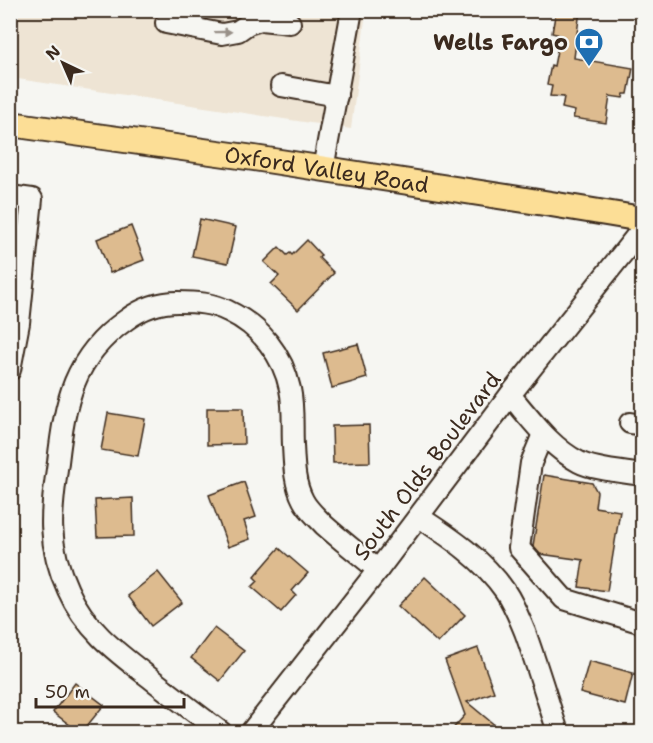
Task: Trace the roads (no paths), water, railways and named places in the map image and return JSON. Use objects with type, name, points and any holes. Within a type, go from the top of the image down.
[{"type":"main road","name":"Oxford Valley Road","points":[[10,124],[322,169],[642,219]]},
{"type":"street","points":[[199,10],[172,23],[222,34],[238,31],[248,24],[261,20],[290,24]]},
{"type":"street","points":[[322,169],[352,10]]},
{"type":"street","points":[[281,86],[337,96]]},
{"type":"street","points":[[10,196],[32,200],[19,323],[10,370]]},
{"type":"street","name":"South Olds Boulevard","points":[[251,732],[419,517],[510,394],[642,229]]},
{"type":"street","points":[[221,732],[97,635],[69,593],[61,574],[54,550],[51,511],[61,434],[69,396],[78,373],[95,346],[135,313],[165,302],[197,302],[214,305],[229,311],[253,327],[279,358],[291,391],[295,476],[303,499],[310,511],[378,570]]},
{"type":"street","points":[[510,394],[543,434],[580,463],[642,475]]},
{"type":"street","points":[[543,434],[531,463],[519,548],[564,599],[642,623]]},
{"type":"street","points":[[419,517],[463,548],[488,571],[505,591],[516,609],[530,646],[558,732]]},
{"type":"place","name":"Wells Fargo","points":[[589,68]]}]
